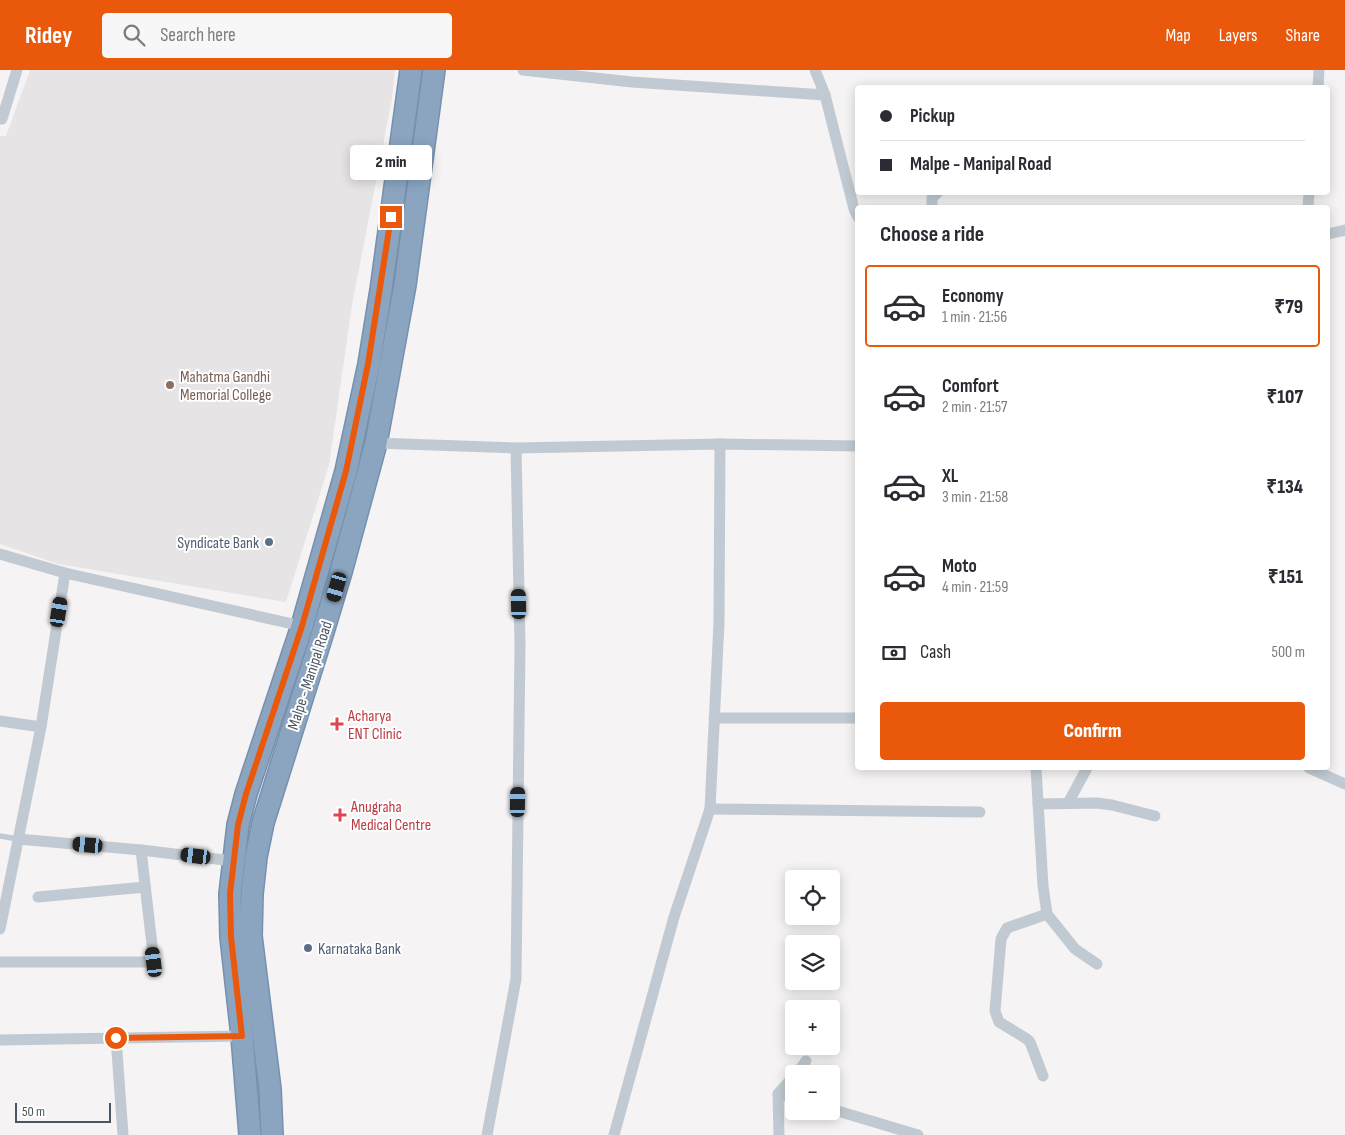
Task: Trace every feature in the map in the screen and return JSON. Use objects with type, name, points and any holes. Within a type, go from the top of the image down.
[{"type":"highway","name":"Malpe - Manipal Road","points":[[272,1135],[270,1089],[252,936],[252,894],[256,857],[263,823],[324,632],[376,443],[405,285],[415,129],[411,70]]},
{"type":"highway","name":"Malpe - Manipal Road","points":[[250,1135],[231,937],[230,894],[238,825],[246,794],[302,626],[346,471],[368,364],[380,290],[415,129],[434,70]]},
{"type":"highway","points":[[246,1090],[270,1089]]},
{"type":"street","points":[[0,119],[2,119],[17,70]]},
{"type":"street","points":[[524,70],[632,82],[825,95]]},
{"type":"street","points":[[815,70],[825,95],[855,212]]},
{"type":"street","points":[[1318,85],[1319,70]]},
{"type":"street","points":[[845,175],[855,173]]},
{"type":"street","points":[[1330,234],[1345,230]]},
{"type":"street","points":[[376,443],[516,448],[720,444],[855,446]]},
{"type":"street","points":[[614,1135],[674,917],[710,809],[719,622],[720,444]]},
{"type":"street","points":[[487,1135],[516,980],[520,644],[516,448]]},
{"type":"street","points":[[0,554],[65,574],[302,626]]},
{"type":"street","points":[[0,930],[41,727],[65,574]]},
{"type":"street","points":[[714,718],[855,718]]},
{"type":"street","points":[[0,721],[41,727]]},
{"type":"street","points":[[1036,770],[1043,886],[1048,914],[1075,949],[1098,964]]},
{"type":"street","points":[[1068,803],[1086,770]]},
{"type":"street","points":[[1314,770],[1345,784]]},
{"type":"street","points":[[1038,804],[1097,803],[1155,816]]},
{"type":"street","points":[[710,809],[980,812]]},
{"type":"street","points":[[18,839],[141,850],[233,861]]},
{"type":"street","points":[[0,962],[154,962],[141,850]]},
{"type":"street","points":[[38,897],[145,887]]},
{"type":"street","points":[[1043,1076],[1030,1042],[999,1022],[995,1012],[1001,939],[1004,933],[1007,928],[1048,914]]},
{"type":"street","points":[[0,1040],[242,1036]]},
{"type":"street","points":[[116,1038],[122,1135]]},
{"type":"street","points":[[803,1065],[806,1061]]},
{"type":"street","points":[[779,1135],[778,1094],[785,1086]]},
{"type":"street","points":[[778,1094],[785,1096]]},
{"type":"street","points":[[840,1113],[918,1135]]},
{"type":"lane","points":[[0,836],[18,839]]},
{"type":"shaded area","name":"Mahatma Gandhi Memorial College","points":[[30,70],[395,70],[392,99],[352,305],[329,465],[286,602],[58,564],[0,544],[0,136],[6,136]]},
{"type":"place","name":"Mahatma Gandhi Memorial College","points":[[170,385]]},
{"type":"place","name":"Syndicate Bank","points":[[269,542]]},
{"type":"place","name":"Acharya ENT Clinic","points":[[337,724]]},
{"type":"place","name":"Anugraha Medical Centre","points":[[340,815]]},
{"type":"place","name":"Karnataka Bank","points":[[308,948]]},
{"type":"route","points":[[116,1038],[242,1036],[231,937],[230,894],[238,825],[246,794],[302,626],[346,471],[368,364],[391,217]]}]
